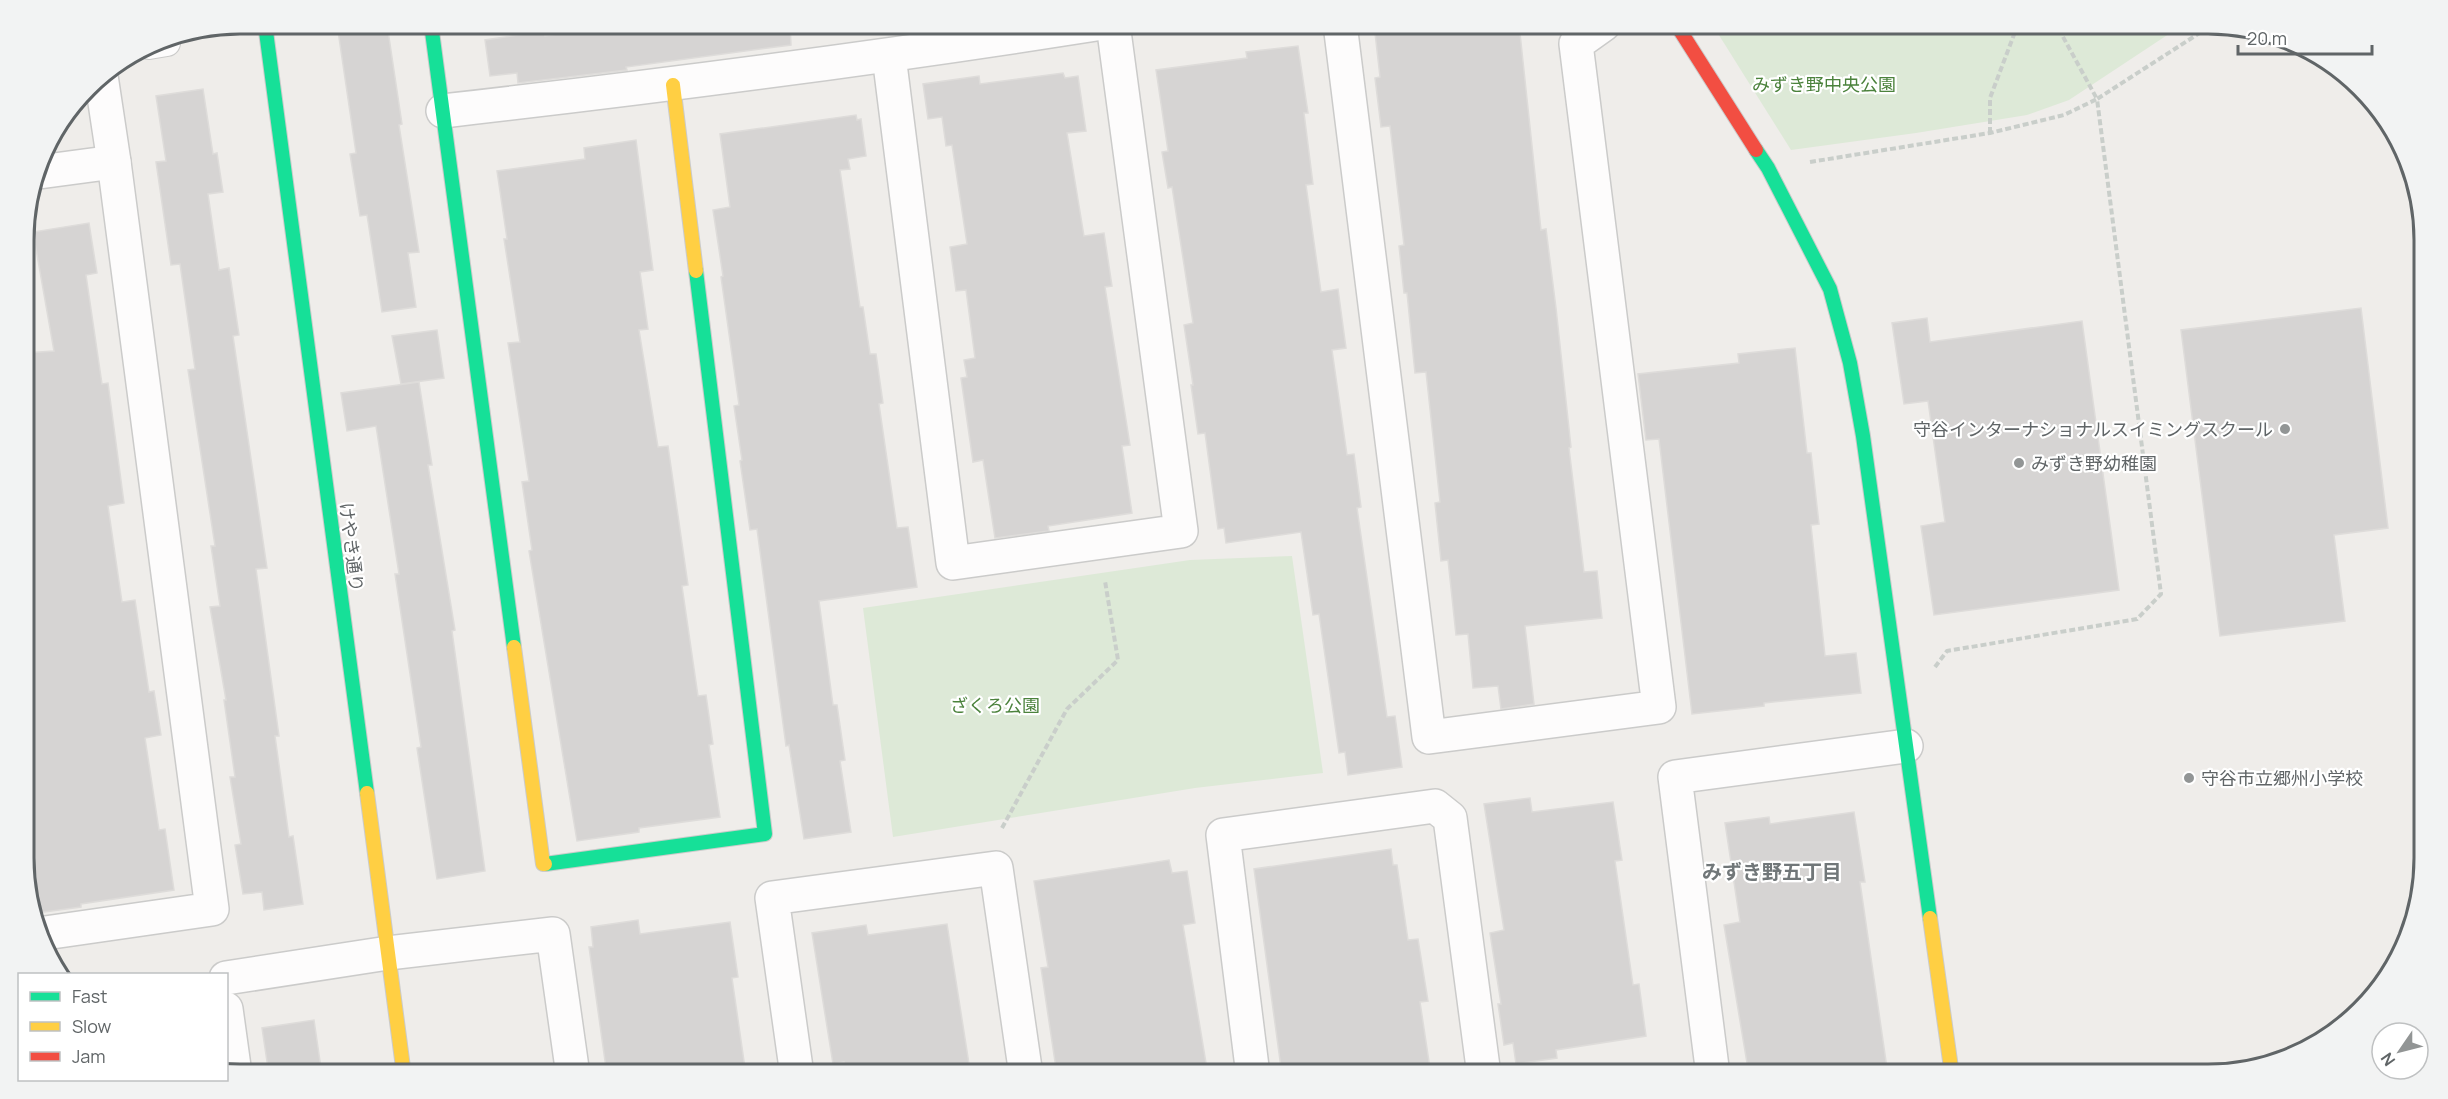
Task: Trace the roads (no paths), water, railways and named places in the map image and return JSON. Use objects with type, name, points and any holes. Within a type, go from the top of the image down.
[{"type":"street","points":[[1341,34],[1430,737],[1659,706],[1576,44],[1590,34]]},
{"type":"street","points":[[1683,34],[1768,168],[1830,289],[1850,363],[1863,436],[1951,1064]]},
{"type":"street","name":"けやき通り","points":[[266,35],[403,1064]]},
{"type":"street","points":[[433,35],[543,864],[765,834],[673,84]]},
{"type":"street","points":[[443,111],[889,56],[1027,35]]},
{"type":"street","points":[[889,56],[953,563],[1181,531],[1114,35]]},
{"type":"street","points":[[49,932],[212,909],[103,88]]},
{"type":"street","points":[[47,171],[114,162]]},
{"type":"street","points":[[1712,1064],[1675,777],[1906,746]]},
{"type":"street","points":[[1252,1064],[1223,835],[1435,806],[1450,818],[1483,1064]]},
{"type":"street","points":[[795,1064],[772,898],[996,868],[1024,1064]]},
{"type":"street","points":[[228,978],[388,953],[553,934],[571,1064]]},
{"type":"street","points":[[228,1022],[234,1064]]},
{"type":"place","name":"守谷インターナショナルスイミングスクール","points":[[2285,429]]},
{"type":"place","name":"みずき野幼稚園","points":[[2019,463]]},
{"type":"place","name":"守谷市立郷州小学校","points":[[2189,778]]},
{"type":"district","name":"みずき野五丁目","points":[[1772,871]]},
{"type":"park label","name":"みずき野中央公園","points":[[1824,84]]},
{"type":"park label","name":"ざくろ公園","points":[[995,705]]}]
